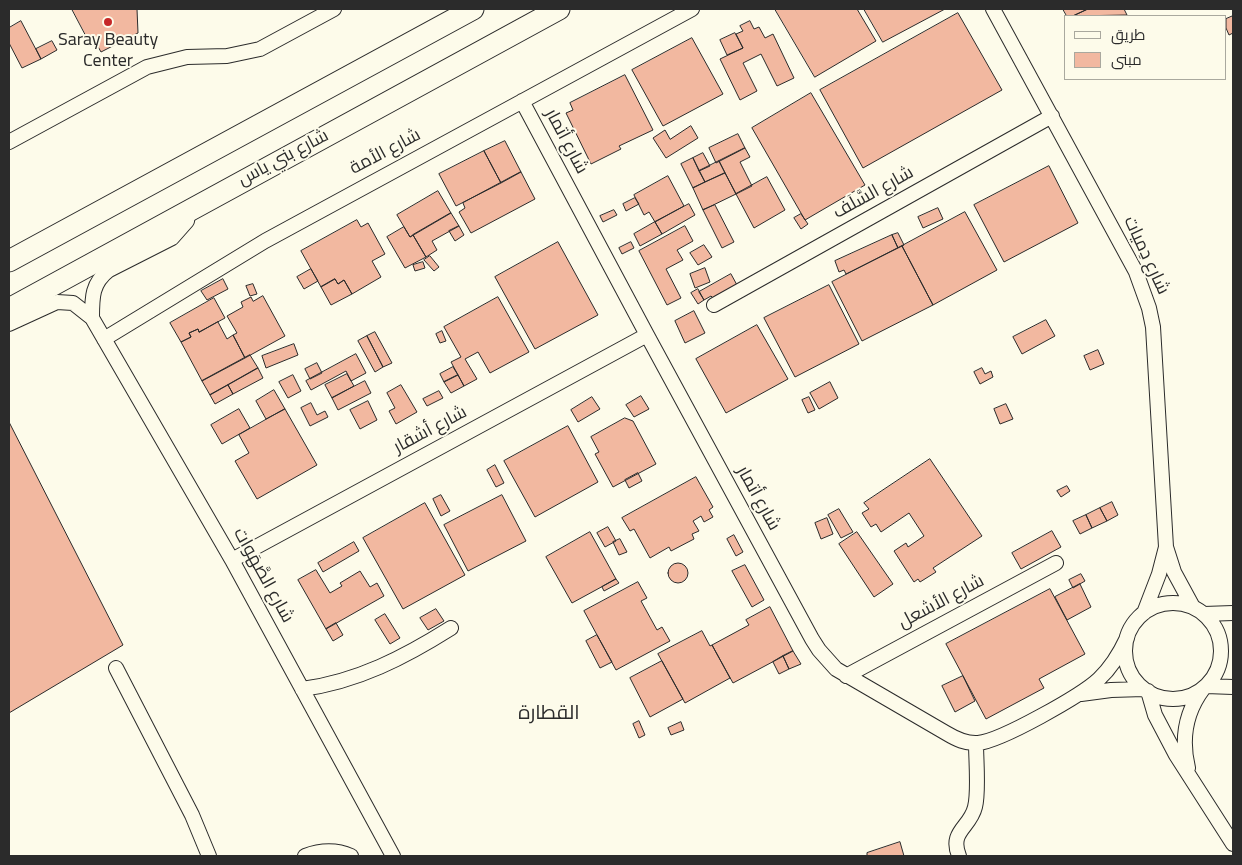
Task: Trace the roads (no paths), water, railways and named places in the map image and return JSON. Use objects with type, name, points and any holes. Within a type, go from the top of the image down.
[{"type":"main road","points":[[9,261],[473,9]]},
{"type":"main road","name":"شارع بني ياس","points":[[9,309],[559,9]]},
{"type":"street","points":[[9,142],[147,67],[187,57],[227,56],[260,49],[334,9]]},
{"type":"street","name":"شارع الأمة","points":[[104,340],[265,240],[692,9]]},
{"type":"street","name":"شارع دِميات","points":[[993,9],[1136,272],[1149,308],[1153,327],[1166,547],[1174,572],[1198,610]]},
{"type":"street","name":"شارع أتمار","points":[[522,101],[819,650],[836,669],[846,676],[960,741],[976,744]]},
{"type":"street","name":"شارع السَّلَف","points":[[714,305],[1052,116]]},
{"type":"street","points":[[92,318],[93,291],[102,276],[109,270],[172,238],[187,222],[188,215],[186,212]]},
{"type":"street","name":"شارع الصَّهَوات","points":[[9,324],[57,302],[73,303],[92,318],[232,560],[393,856]]},
{"type":"street","name":"شارع أشقار","points":[[232,560],[647,335]]},
{"type":"street","name":"شارع دِميات","points":[[1144,613],[1159,574],[1166,547]]},
{"type":"street","name":"شارع الأشعل","points":[[846,676],[1056,563]]},
{"type":"street","points":[[959,856],[956,848],[958,833],[970,820],[976,804],[976,744],[992,741],[1007,734],[1099,680],[1115,660],[1137,620],[1144,613],[1159,605],[1176,603],[1198,610],[1233,613]]},
{"type":"street","points":[[1190,776],[1184,745],[1188,714],[1195,700],[1214,675],[1220,663],[1222,649],[1214,624],[1198,610]]},
{"type":"street","points":[[302,689],[340,682],[367,672],[402,657],[451,628]]},
{"type":"street","points":[[1127,638],[1125,652],[1128,666],[1134,679],[1146,690],[1161,697],[1176,698],[1191,695],[1205,687],[1233,687]]},
{"type":"street","points":[[116,668],[192,815],[209,856]]},
{"type":"street","points":[[1078,694],[1116,690],[1146,690]]},
{"type":"street","points":[[1146,690],[1155,714],[1176,755],[1233,844]]},
{"type":"street","points":[[305,856],[327,850],[340,851],[351,856]]},
{"type":"place","name":"Saray Beauty Center","points":[[108,22]]},
{"type":"district","name":"القطارة","points":[[549,715]]}]
